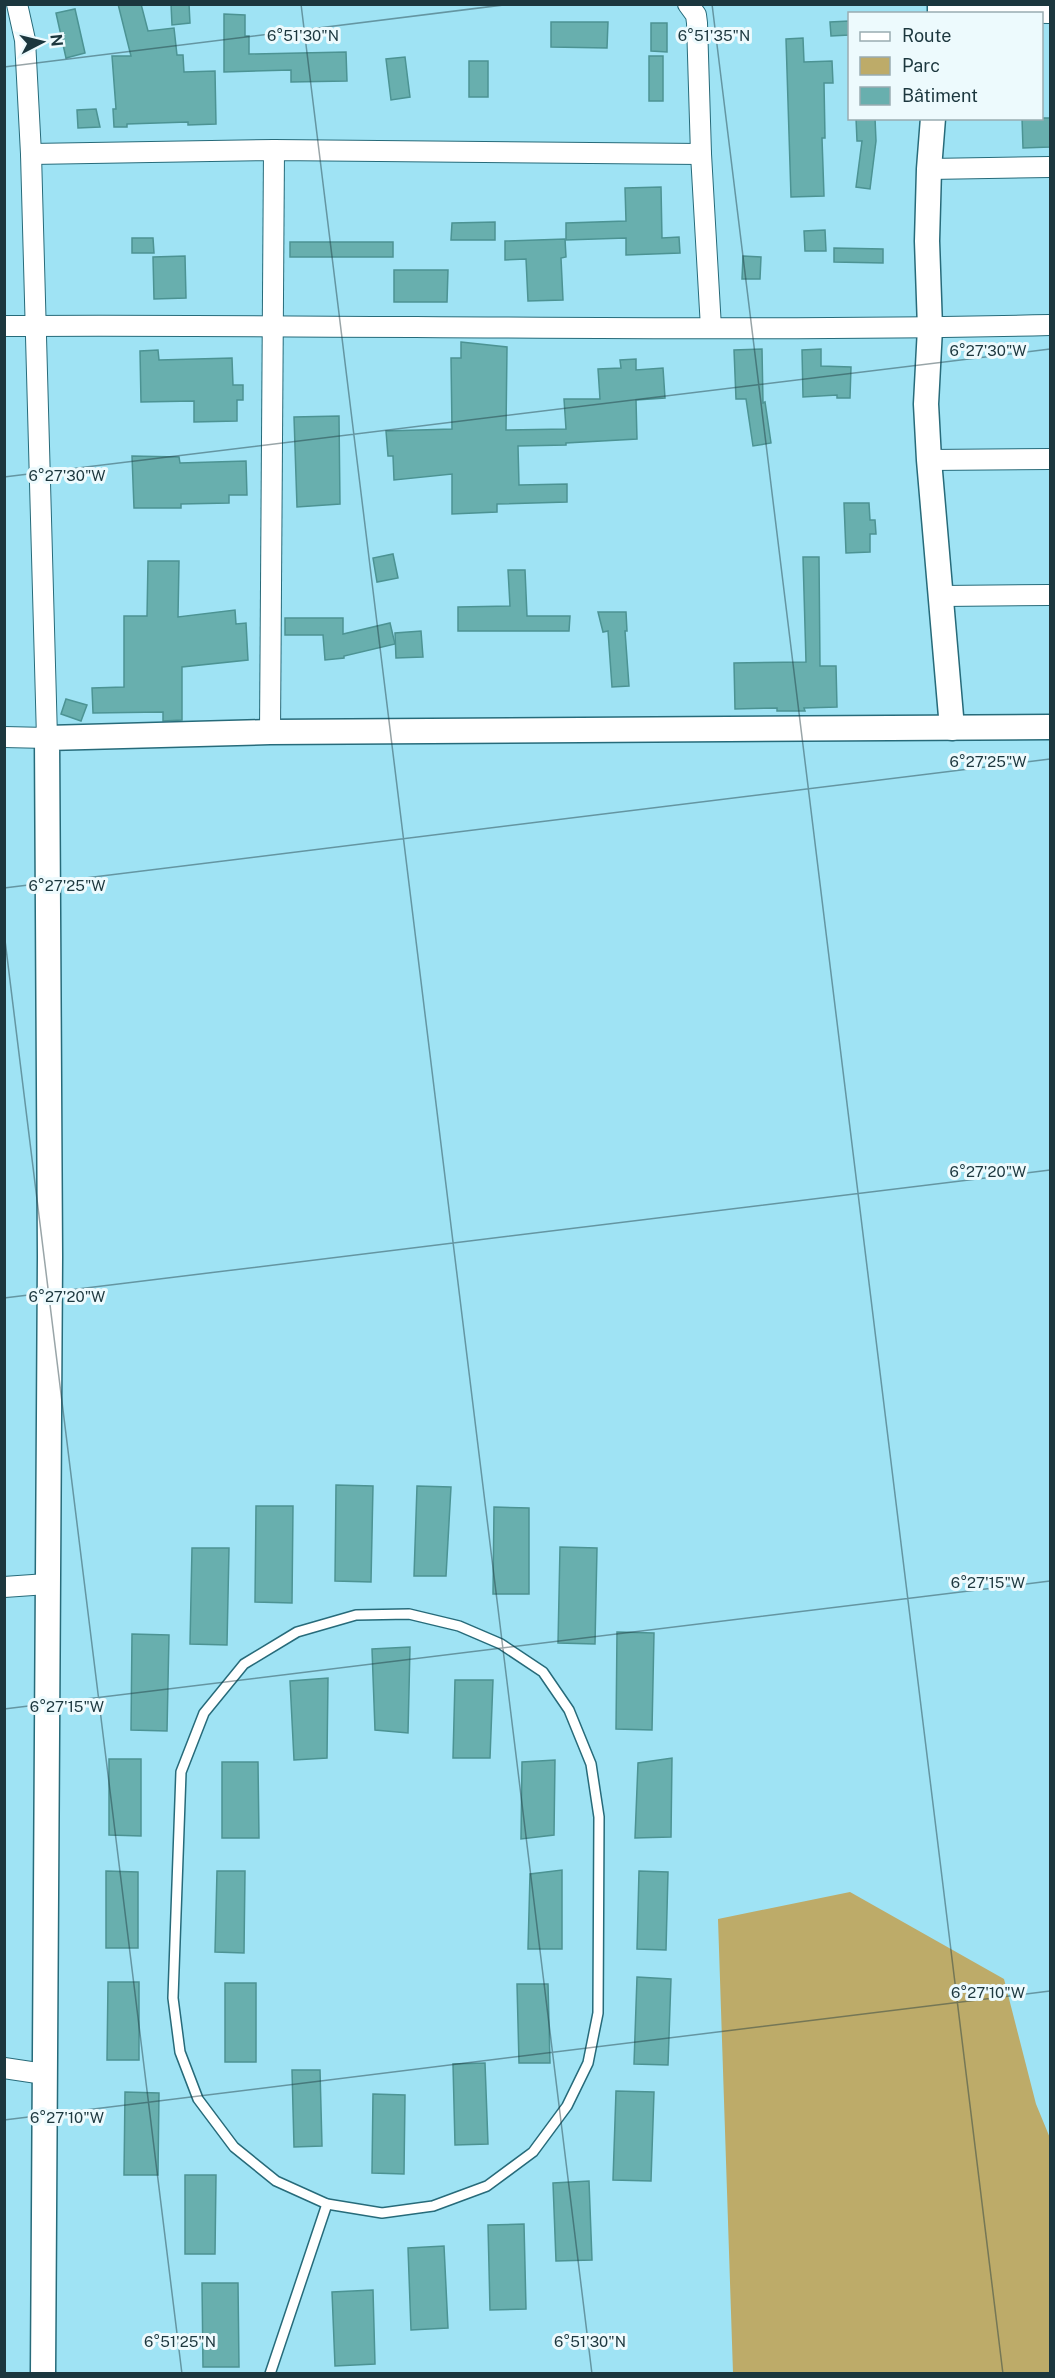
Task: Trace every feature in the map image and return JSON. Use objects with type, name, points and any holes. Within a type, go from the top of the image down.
[{"type":"street","points":[[17,4],[25,40],[31,154],[46,738],[50,1257],[43,2373]]},
{"type":"street","points":[[688,4],[696,15],[697,23],[701,154],[711,328]]},
{"type":"street","points":[[940,10],[1013,12]]},
{"type":"street","points":[[933,120],[927,241],[930,328],[926,404],[952,728]]},
{"type":"street","points":[[31,154],[274,150],[701,154]]},
{"type":"street","points":[[270,732],[274,150]]},
{"type":"street","points":[[929,169],[1050,167]]},
{"type":"street","points":[[4,326],[930,328],[1050,325]]},
{"type":"street","points":[[929,460],[1050,459]]},
{"type":"street","points":[[942,596],[1050,595]]},
{"type":"street","points":[[4,737],[270,732],[1050,727]]},
{"type":"street","points":[[4,1587],[47,1584]]},
{"type":"street","points":[[4,2068],[44,2074]]},
{"type":"lane","points":[[409,1614],[459,1626],[501,1644],[543,1672],[569,1710],[591,1764],[599,1817],[598,2013],[588,2063],[567,2106],[533,2152],[487,2186],[433,2205],[382,2213],[327,2204],[276,2181],[234,2147],[198,2099],[180,2052],[173,1998],[181,1772],[204,1713],[244,1664],[297,1632],[356,1616],[409,1614]]},
{"type":"lane","points":[[270,2373],[327,2204]]},
{"type":"green space","points":[[850,1892],[1004,1979],[1036,2104],[1050,2138],[1050,2373],[733,2373],[718,1919]]},
{"type":"building","points":[[118,4],[141,4],[148,31],[174,28],[177,55],[183,55],[184,72],[215,71],[216,124],[188,125],[188,122],[127,124],[127,127],[114,127],[113,109],[116,109],[112,56],[131,56]]},
{"type":"building","points":[[171,4],[189,4],[190,23],[172,25]]},
{"type":"building","points":[[75,9],[85,53],[66,58],[56,13]]},
{"type":"building","points":[[224,14],[245,15],[245,36],[249,36],[249,54],[346,52],[347,81],[291,82],[291,70],[224,72]]},
{"type":"building","points":[[848,21],[848,35],[831,36],[830,22]]},
{"type":"building","points":[[551,22],[608,22],[607,48],[551,47]]},
{"type":"building","points":[[651,23],[667,23],[667,52],[651,51]]},
{"type":"building","points":[[803,38],[804,62],[832,61],[833,83],[824,83],[825,138],[822,138],[824,196],[791,197],[786,39]]},
{"type":"building","points":[[649,56],[663,56],[663,101],[649,101]]},
{"type":"building","points":[[405,57],[410,97],[391,100],[386,59]]},
{"type":"building","points":[[469,61],[488,61],[488,97],[469,97]]},
{"type":"building","points":[[96,109],[100,127],[78,128],[77,110]]},
{"type":"building","points":[[1050,118],[1050,147],[1023,148],[1022,120]]},
{"type":"building","points":[[856,120],[875,120],[876,141],[870,189],[856,187],[862,141],[857,141]]},
{"type":"building","points":[[661,187],[662,238],[679,237],[680,253],[626,255],[626,238],[566,240],[566,223],[626,221],[625,188]]},
{"type":"building","points":[[495,222],[495,240],[451,240],[452,223]]},
{"type":"building","points":[[825,230],[826,251],[805,251],[804,231]]},
{"type":"building","points":[[132,238],[153,238],[154,253],[132,253]]},
{"type":"building","points":[[565,239],[566,257],[561,258],[563,300],[528,301],[526,259],[505,260],[505,241]]},
{"type":"building","points":[[290,242],[393,242],[393,257],[290,257]]},
{"type":"building","points":[[834,248],[883,249],[883,263],[834,262]]},
{"type":"building","points":[[185,256],[186,298],[154,299],[153,257]]},
{"type":"building","points":[[743,256],[761,257],[760,279],[742,279]]},
{"type":"building","points":[[394,270],[448,270],[447,302],[394,302]]},
{"type":"building","points":[[461,342],[507,347],[506,430],[566,429],[564,399],[600,399],[598,369],[621,368],[620,360],[636,359],[636,370],[663,368],[665,398],[636,400],[637,439],[566,443],[566,445],[518,446],[519,485],[567,484],[567,502],[497,504],[497,512],[452,514],[452,474],[394,480],[393,456],[388,456],[386,431],[452,429],[451,358],[461,358]]},
{"type":"building","points":[[762,349],[763,403],[765,402],[771,443],[753,446],[746,399],[736,399],[734,350]]},
{"type":"building","points":[[821,349],[821,366],[851,367],[850,398],[837,398],[837,395],[803,397],[802,350]]},
{"type":"building","points":[[158,350],[159,360],[232,358],[233,385],[243,385],[243,400],[237,400],[237,421],[194,422],[194,401],[141,402],[140,351]]},
{"type":"building","points":[[339,416],[340,504],[297,507],[294,417]]},
{"type":"building","points":[[132,456],[179,457],[180,463],[246,461],[247,495],[229,495],[229,503],[181,504],[181,508],[134,508]]},
{"type":"building","points":[[844,503],[869,503],[870,520],[875,520],[876,534],[870,534],[870,552],[846,553]]},
{"type":"building","points":[[393,554],[398,578],[377,582],[373,558]]},
{"type":"building","points":[[803,557],[819,557],[820,666],[836,666],[837,707],[804,708],[805,711],[777,711],[777,708],[735,709],[734,663],[806,662]]},
{"type":"building","points":[[148,561],[179,561],[178,617],[235,610],[236,624],[246,623],[248,660],[182,667],[182,720],[163,721],[163,712],[93,713],[92,688],[124,687],[124,616],[147,616]]},
{"type":"building","points":[[508,570],[525,570],[527,616],[570,616],[569,631],[458,631],[458,607],[510,606]]},
{"type":"building","points":[[598,612],[626,612],[629,686],[612,687],[608,631],[603,632]]},
{"type":"building","points":[[285,618],[343,618],[343,634],[390,623],[395,644],[344,656],[344,658],[325,660],[323,635],[285,635]]},
{"type":"building","points":[[421,631],[423,657],[396,658],[395,633]]},
{"type":"building","points":[[66,699],[87,705],[81,721],[61,714]]},
{"type":"building","points":[[336,1485],[373,1486],[371,1582],[335,1581]]},
{"type":"building","points":[[417,1486],[451,1487],[446,1576],[414,1576]]},
{"type":"building","points":[[256,1506],[293,1506],[292,1603],[255,1602]]},
{"type":"building","points":[[494,1507],[529,1508],[529,1594],[493,1594]]},
{"type":"building","points":[[560,1547],[597,1548],[595,1644],[558,1643]]},
{"type":"building","points":[[192,1548],[229,1548],[227,1645],[190,1644]]},
{"type":"building","points":[[617,1632],[654,1633],[652,1730],[616,1729]]},
{"type":"building","points":[[132,1634],[169,1635],[167,1731],[131,1730]]},
{"type":"building","points":[[410,1647],[408,1733],[375,1730],[372,1649]]},
{"type":"building","points":[[328,1678],[327,1758],[294,1760],[290,1681]]},
{"type":"building","points":[[455,1680],[493,1680],[490,1758],[453,1758]]},
{"type":"building","points":[[672,1758],[671,1837],[635,1838],[638,1763]]},
{"type":"building","points":[[109,1759],[141,1759],[141,1836],[109,1835]]},
{"type":"building","points":[[555,1760],[554,1835],[521,1839],[522,1762]]},
{"type":"building","points":[[222,1762],[258,1762],[259,1838],[222,1838]]},
{"type":"building","points":[[562,1870],[562,1949],[528,1949],[530,1874]]},
{"type":"building","points":[[106,1871],[138,1872],[138,1948],[106,1948]]},
{"type":"building","points":[[217,1871],[245,1871],[244,1953],[215,1952]]},
{"type":"building","points":[[639,1871],[668,1872],[666,1950],[637,1949]]},
{"type":"building","points":[[637,1977],[671,1979],[668,2065],[634,2064]]},
{"type":"building","points":[[108,1982],[139,1982],[139,2060],[107,2060]]},
{"type":"building","points":[[225,1983],[256,1983],[256,2062],[225,2062]]},
{"type":"building","points":[[517,1984],[548,1984],[550,2063],[519,2063]]},
{"type":"building","points":[[485,2063],[488,2144],[455,2145],[453,2064]]},
{"type":"building","points":[[292,2070],[320,2070],[322,2146],[294,2147]]},
{"type":"building","points":[[616,2091],[654,2092],[651,2181],[613,2180]]},
{"type":"building","points":[[125,2092],[159,2093],[158,2175],[124,2175]]},
{"type":"building","points":[[373,2094],[405,2095],[404,2174],[372,2173]]},
{"type":"building","points":[[185,2175],[216,2175],[215,2254],[185,2254]]},
{"type":"building","points":[[589,2181],[592,2260],[556,2261],[553,2183]]},
{"type":"building","points":[[524,2224],[526,2309],[490,2310],[488,2225]]},
{"type":"building","points":[[444,2246],[448,2328],[411,2330],[408,2248]]},
{"type":"building","points":[[202,2283],[238,2283],[239,2367],[203,2367]]},
{"type":"building","points":[[373,2290],[375,2364],[335,2366],[332,2292]]}]
